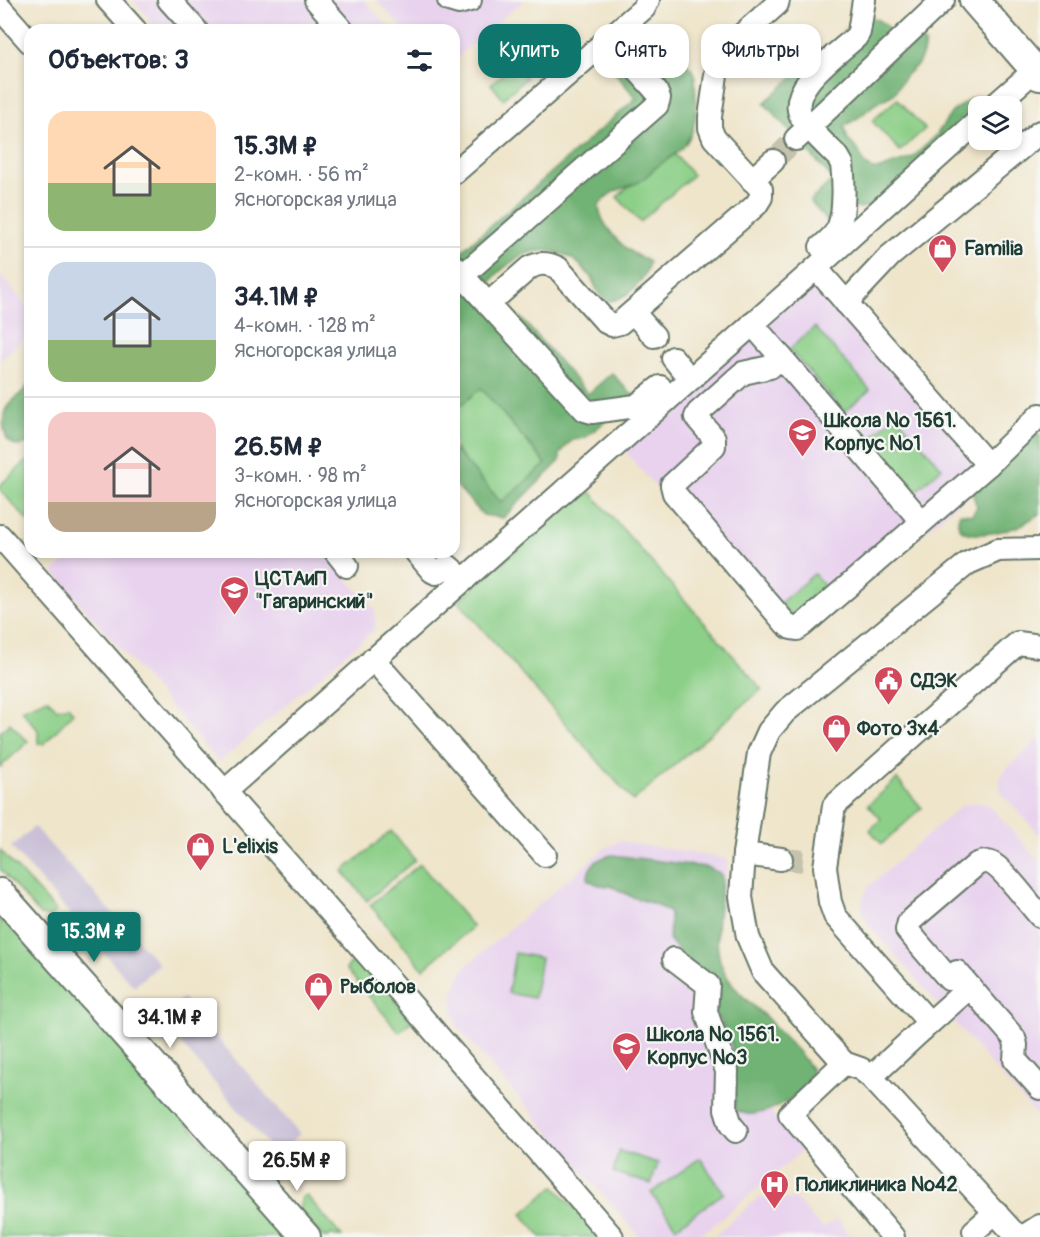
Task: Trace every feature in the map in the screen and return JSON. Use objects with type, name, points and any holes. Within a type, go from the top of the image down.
[{"type":"main road","points":[[974,0],[1037,73]]},
{"type":"main road","points":[[0,893],[306,1237]]},
{"type":"lane","points":[[108,0],[130,24]]},
{"type":"lane","points":[[169,0],[191,24]]},
{"type":"lane","points":[[316,0],[337,24]]},
{"type":"lane","points":[[449,0],[459,3],[470,0]]},
{"type":"lane","points":[[625,24],[644,8],[648,0]]},
{"type":"lane","points":[[488,304],[529,268],[543,263],[558,268],[606,322],[612,325],[620,323],[756,205],[761,197],[761,189],[714,138],[710,128],[710,117],[718,61],[724,50],[777,4],[778,0]]},
{"type":"lane","points":[[460,278],[488,304],[585,410],[592,412],[636,406],[677,363],[834,235],[839,227],[842,215],[842,164],[838,157],[803,133],[799,108],[803,89],[808,80],[856,38],[864,0]]},
{"type":"lane","points":[[803,133],[943,0]]},
{"type":"lane","points":[[0,8],[24,35]]},
{"type":"lane","points":[[460,168],[593,52]]},
{"type":"lane","points":[[1007,96],[1037,73]]},
{"type":"lane","points":[[460,272],[657,105],[659,99],[656,91],[644,78]]},
{"type":"lane","points":[[224,792],[816,268],[968,130]]},
{"type":"lane","points":[[846,303],[890,256],[1040,132]]},
{"type":"lane","points":[[752,180],[773,161]]},
{"type":"lane","points":[[816,268],[988,465]]},
{"type":"lane","points":[[633,312],[654,336]]},
{"type":"lane","points":[[752,324],[922,522]]},
{"type":"lane","points":[[781,357],[770,367],[743,374],[696,415],[714,438],[714,446],[672,485],[674,493],[791,628],[802,625],[988,465],[1040,415]]},
{"type":"lane","points":[[0,536],[612,1237]]},
{"type":"lane","points":[[1040,549],[998,550],[968,562],[785,712],[770,731],[759,753],[744,854],[741,897],[748,937],[763,972],[844,1063],[861,1069],[872,1077],[1012,1231],[1022,1237],[1040,1226]]},
{"type":"lane","points":[[421,558],[436,573],[448,566],[464,579]]},
{"type":"lane","points":[[923,1029],[926,1019],[835,916],[815,864],[834,806],[1018,643],[1040,646]]},
{"type":"lane","points":[[373,660],[545,855]]},
{"type":"lane","points":[[744,854],[781,859]]},
{"type":"lane","points":[[1040,916],[1000,870],[992,863],[984,861],[977,864],[907,926],[909,934],[948,979],[957,972],[1014,1038],[1015,1060],[1040,1088]]},
{"type":"lane","points":[[674,959],[708,985],[706,1012],[727,1071],[726,1109],[731,1125],[736,1131]]},
{"type":"lane","points":[[872,1077],[970,987]]},
{"type":"lane","points":[[844,1063],[790,1114],[893,1237]]},
{"type":"lane","points":[[974,1231],[996,1212]]},
{"type":"shaded area","points":[[133,0],[364,0],[386,24],[154,24]]},
{"type":"shaded area","points":[[377,0],[524,0],[496,24],[478,24],[478,39],[460,55],[460,24],[399,24]]},
{"type":"shaded area","points":[[0,275],[24,303],[24,338],[0,360]]},
{"type":"shaded area","name":"Школа № 1561. Корпус №1","points":[[818,276],[991,474],[794,646],[622,448]]},
{"type":"shaded area","points":[[68,558],[329,558],[375,610],[375,629],[219,762],[53,572]]},
{"type":"shaded area","points":[[1040,738],[1040,835],[1004,796],[1000,789],[1000,778],[1006,769]]},
{"type":"shaded area","points":[[976,802],[989,805],[1040,862],[1040,1120],[868,924],[863,913],[862,901],[867,888],[961,806]]},
{"type":"shaded area","points":[[34,827],[159,964],[134,987],[11,847]]},
{"type":"shaded area","name":"Школа № 1561. Корпус №3","points":[[619,841],[728,859],[714,953],[772,1113],[802,1151],[710,1228],[693,1237],[640,1237],[459,1029],[453,1011],[453,993],[463,969],[604,849]]},
{"type":"shaded area","points":[[183,998],[300,1134],[276,1154],[159,1018]]},
{"type":"shaded area","name":"Поликлиника №42","points":[[758,1198],[796,1200],[822,1228],[837,1219],[851,1237],[713,1237]]},
{"type":"green space","points":[[869,17],[884,24],[892,37],[918,39],[925,43],[918,64],[905,76],[894,94],[875,104],[844,126],[848,140],[858,150],[864,163],[872,169],[880,169],[912,158],[935,137],[952,112],[968,100],[968,125],[869,207],[847,209],[828,222],[810,201],[833,179],[764,103],[792,78],[821,78],[821,52],[849,27]]},
{"type":"green space","points":[[689,66],[695,74],[696,114],[692,133],[687,141],[643,179],[611,194],[599,206],[603,220],[612,234],[630,251],[649,262],[640,282],[629,293],[608,301],[599,294],[590,276],[572,259],[552,251],[541,251],[520,257],[509,264],[494,277],[490,288],[502,308],[521,318],[588,394],[612,373],[631,394],[637,395],[585,438],[573,440],[567,445],[560,454],[560,461],[503,518],[483,515],[460,490],[460,456],[501,502],[546,464],[481,388],[460,406],[460,253],[636,98],[619,78],[689,78]]},
{"type":"green space","points":[[498,78],[526,78],[503,99],[491,84]]},
{"type":"green space","points":[[897,99],[925,129],[900,151],[872,121]]},
{"type":"green space","points":[[670,149],[693,175],[640,222],[617,197]]},
{"type":"green space","points":[[815,327],[870,390],[844,412],[789,349]]},
{"type":"green space","points":[[480,387],[546,464],[501,503],[460,455],[460,405]]},
{"type":"green space","points":[[24,391],[24,444],[19,446],[8,440],[4,429],[4,413],[10,403]]},
{"type":"green space","points":[[896,415],[942,468],[916,491],[870,438]]},
{"type":"green space","points":[[1040,434],[1040,514],[1018,527],[998,532],[977,534],[961,529],[958,523],[960,513],[972,515],[977,507],[972,492],[1026,437]]},
{"type":"green space","points":[[24,463],[24,516],[0,490],[0,485]]},
{"type":"green space","points":[[587,488],[762,689],[633,801],[458,601]]},
{"type":"green space","points":[[814,574],[830,592],[796,622],[780,603]]},
{"type":"green space","points":[[48,699],[57,709],[68,706],[73,713],[44,744],[38,743],[38,730],[21,710]]},
{"type":"green space","points":[[10,723],[28,742],[0,767],[0,732]]},
{"type":"green space","points":[[897,779],[922,808],[882,844],[870,830],[881,819],[868,805]]},
{"type":"green space","points":[[391,831],[415,860],[367,901],[343,871]]},
{"type":"green space","points":[[0,850],[56,911],[50,917],[40,915],[0,869]]},
{"type":"green space","points":[[613,855],[706,867],[720,873],[722,878],[717,941],[720,961],[727,978],[797,1050],[812,1070],[805,1086],[790,1100],[761,1113],[748,1114],[735,1109],[730,1039],[678,950],[669,939],[670,913],[655,904],[632,897],[611,886],[599,885],[588,880],[590,870],[595,863]]},
{"type":"green space","points":[[420,864],[473,927],[423,969],[370,905]]},
{"type":"green space","points":[[0,911],[288,1237],[0,1237]]},
{"type":"green space","points":[[515,953],[541,958],[534,998],[508,993]]},
{"type":"green space","points":[[357,955],[412,1021],[399,1032],[346,969]]},
{"type":"green space","points":[[619,1151],[658,1163],[651,1184],[613,1172]]},
{"type":"green space","points":[[700,1158],[724,1193],[676,1227],[651,1193]]},
{"type":"green space","points":[[554,1186],[601,1237],[541,1237],[522,1214]]},
{"type":"green space","points":[[307,1196],[342,1237],[335,1237],[332,1234],[323,1237],[299,1210],[302,1197]]},
{"type":"tunnel","points":[[773,161],[796,139]]},
{"type":"tunnel","points":[[781,859],[805,861]]},
{"type":"place","name":"Familia","points":[[943,274]]},
{"type":"place","name":"Школа № 1561. Корпус №1","points":[[803,458]]},
{"type":"place","name":"ЦСТАиП \"Гагаринский\"","points":[[234,616]]},
{"type":"place","name":"СДЭК","points":[[889,706]]},
{"type":"place","name":"Фото 3х4","points":[[836,754]]},
{"type":"place","name":"L'elixis","points":[[201,872]]},
{"type":"place","name":"Рыболов","points":[[319,1012]]},
{"type":"place","name":"Школа № 1561. Корпус №3","points":[[626,1072]]},
{"type":"place","name":"Поликлиника №42","points":[[775,1210]]}]
